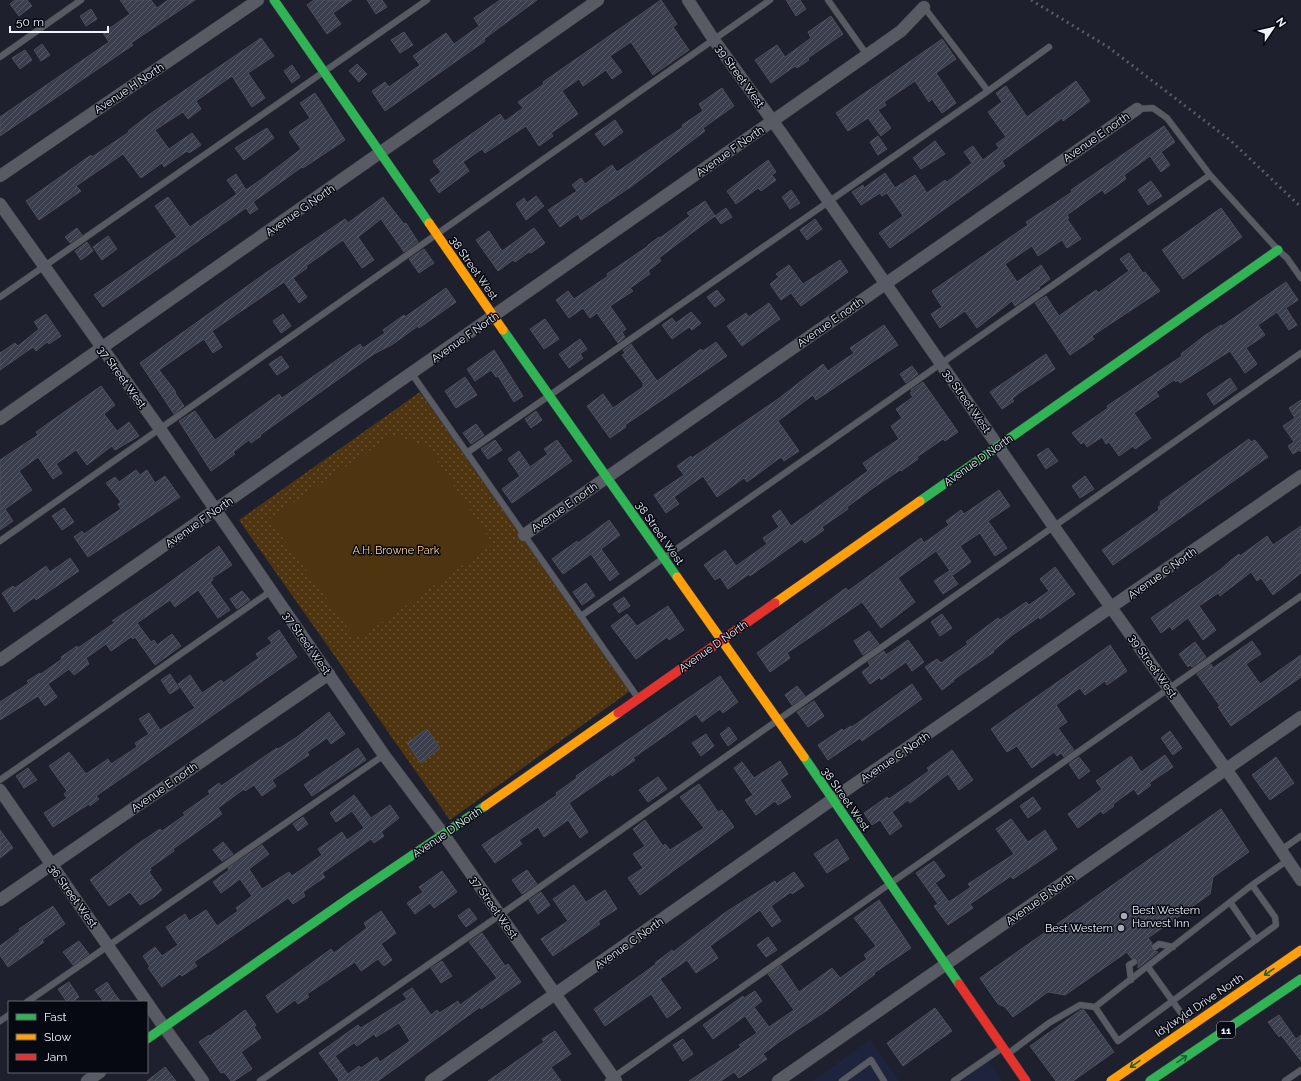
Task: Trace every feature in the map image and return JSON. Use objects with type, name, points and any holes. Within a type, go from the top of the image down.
[{"type":"street","name":"Avenue H North","points":[[0,176],[258,0]]},
{"type":"street","name":"38 Street West","points":[[274,0],[606,478],[833,799],[1004,1051],[1026,1081]]},
{"type":"street","name":"Avenue G North","points":[[0,419],[381,154],[598,0]]},
{"type":"street","name":"39 Street West","points":[[688,0],[714,40],[886,283],[1054,527],[1226,769],[1301,880]]},
{"type":"street","name":"Avenue F North","points":[[0,660],[868,55],[901,31],[924,7]]},
{"type":"street","name":"Avenue E north","points":[[524,535],[1137,109]]},
{"type":"street","name":"37 Street West","points":[[0,204],[160,429],[214,511],[384,755],[444,835],[556,994],[612,1080]]},
{"type":"street","name":"Avenue D North","points":[[148,1038],[346,900],[444,835],[1278,250]]},
{"type":"street","name":"Avenue C North","points":[[431,1081],[833,799],[1112,608],[1301,476]]},
{"type":"street","name":"Avenue E north","points":[[0,900],[329,674]]},
{"type":"street","name":"Avenue B North","points":[[778,1081],[947,965],[1301,717]]},
{"type":"street","name":"36 Street West","points":[[0,790],[146,1001]]},
{"type":"street","name":"Idylwyld Drive North","points":[[1111,1081],[1301,950]]},
{"type":"street","name":"11","points":[[1150,1081],[1301,979]]},
{"type":"street","name":"36 Street West","points":[[148,1004],[203,1081]]},
{"type":"street","points":[[87,1081],[99,1073]]},
{"type":"lane","points":[[0,57],[81,0]]},
{"type":"lane","points":[[0,297],[427,0]]},
{"type":"lane","points":[[0,541],[770,0]]},
{"type":"lane","points":[[828,0],[868,55]]},
{"type":"lane","points":[[924,7],[988,91]]},
{"type":"lane","points":[[468,452],[829,202],[1049,47]]},
{"type":"lane","points":[[1137,109],[1154,108],[1167,118],[1210,175],[1287,258],[1301,278]]},
{"type":"lane","points":[[581,616],[940,362],[1210,175]]},
{"type":"lane","points":[[260,1081],[500,916],[1301,353]]},
{"type":"lane","points":[[412,374],[468,452],[638,698]]},
{"type":"lane","points":[[0,780],[271,591]]},
{"type":"lane","points":[[612,1080],[1301,596]]},
{"type":"lane","points":[[28,1001],[384,755]]},
{"type":"lane","points":[[954,1081],[1049,1023],[1080,1006],[1095,1008],[1252,885],[1284,855],[1301,836]]},
{"type":"lane","points":[[1095,1008],[1118,1041],[1276,925],[1275,917],[1252,885]]},
{"type":"lane","points":[[1230,902],[1256,940]]},
{"type":"lane","points":[[1155,946],[1159,944],[1173,947]]},
{"type":"lane","points":[[1131,980],[1130,965],[1134,962]]},
{"type":"lane","points":[[1148,967],[1190,1026]]},
{"type":"lane","points":[[842,1081],[871,1060],[883,1080]]},
{"type":"lane","points":[[1285,1081],[1301,1070]]},
{"type":"shaded area","points":[[870,1040],[899,1081],[813,1081]]},
{"type":"shaded area","points":[[989,1062],[1002,1081],[961,1081]]},
{"type":"green space","name":"A.H. Browne Park","points":[[420,392],[630,691],[450,820],[239,520]]},
{"type":"green space","points":[[393,435],[428,447],[493,544],[364,635],[353,635],[269,519]]},
{"type":"building","points":[[15,0],[27,0],[32,6],[19,16],[10,4]]},
{"type":"building","points":[[120,0],[151,0],[157,8],[168,0],[195,0],[131,43],[133,45],[0,136],[0,117],[109,42],[103,33],[130,14]]},
{"type":"building","points":[[314,0],[352,0],[333,13],[341,24],[327,34],[307,5]]},
{"type":"building","points":[[367,0],[382,0],[387,7],[376,14]]},
{"type":"building","points":[[500,0],[537,0],[484,39],[485,41],[385,111],[372,91],[385,82],[389,87],[420,65],[413,56],[446,33],[454,44],[479,26],[474,18]]},
{"type":"building","points":[[661,0],[677,24],[673,27],[689,50],[653,75],[631,42],[610,56],[622,72],[612,79],[606,70],[583,86],[579,79],[562,91],[578,114],[551,133],[553,136],[539,146],[526,126],[485,153],[482,149],[463,162],[469,171],[439,193],[430,180],[441,172],[433,161],[500,114],[505,121],[523,108],[518,102],[544,84],[543,82]]},
{"type":"building","points":[[786,0],[800,0],[806,9],[796,16]]},
{"type":"building","points":[[91,9],[97,19],[86,26],[80,16]]},
{"type":"building","points":[[831,16],[843,34],[808,58],[809,60],[797,68],[795,66],[771,83],[755,60],[777,45],[785,57],[811,38],[808,32]]},
{"type":"building","points":[[404,32],[413,45],[400,53],[391,40]]},
{"type":"building","points":[[261,38],[274,56],[248,73],[265,98],[252,107],[232,76],[196,101],[201,109],[188,119],[183,112],[155,130],[169,149],[192,133],[201,145],[189,153],[187,151],[164,167],[162,163],[141,178],[123,154],[76,186],[81,191],[39,220],[26,201],[91,155],[92,157],[129,132],[128,131],[150,114]]},
{"type":"building","points":[[942,39],[956,59],[936,73],[956,103],[942,113],[932,99],[929,102],[915,81],[884,102],[886,105],[878,110],[891,128],[881,136],[868,118],[848,131],[836,113]]},
{"type":"building","points":[[42,44],[50,55],[41,61],[34,50]]},
{"type":"building","points":[[25,50],[32,60],[20,69],[12,58]]},
{"type":"building","points":[[357,64],[367,74],[359,82],[349,71]]},
{"type":"building","points":[[292,65],[300,77],[292,83],[284,71]]},
{"type":"building","points":[[1076,81],[1090,101],[1063,121],[1062,118],[1002,161],[1005,166],[890,248],[879,233],[903,216],[887,193],[882,196],[880,193],[861,205],[852,192],[863,185],[864,188],[885,173],[895,188],[915,175],[927,193],[945,180],[947,182],[972,163],[964,152],[973,146],[983,160],[999,148],[996,144],[1006,137],[988,112],[1002,102],[996,93],[1006,86],[1027,117]]},
{"type":"building","points":[[722,88],[734,106],[703,128],[705,131],[632,186],[581,220],[578,214],[560,227],[548,210],[577,191],[572,185],[581,178],[585,184],[612,165],[617,172],[683,127],[682,125],[703,111],[699,104]]},
{"type":"building","points":[[315,93],[345,140],[303,168],[302,167],[253,202],[258,209],[250,214],[246,208],[103,307],[94,295],[177,237],[155,206],[168,197],[190,227],[237,194],[227,180],[236,174],[246,190],[266,176],[301,149],[289,132],[310,118],[300,103]]},
{"type":"building","points":[[615,120],[623,132],[604,146],[595,134]]},
{"type":"building","points":[[1164,126],[1175,142],[1161,152],[1170,165],[1161,172],[1150,156],[1124,175],[1126,179],[1105,194],[1102,190],[1067,215],[1069,218],[1067,219],[1081,239],[1067,248],[1062,240],[1038,256],[1032,246],[1005,264],[1017,282],[1041,265],[1050,279],[1015,306],[1012,301],[977,328],[965,311],[940,328],[931,314],[942,307],[932,291],[1028,225],[1026,222],[1072,192],[1071,190]]},
{"type":"building","points":[[267,128],[274,138],[244,160],[235,148]]},
{"type":"building","points":[[878,136],[887,149],[878,155],[870,142]]},
{"type":"building","points":[[935,141],[945,154],[921,169],[913,158]]},
{"type":"building","points":[[768,160],[776,172],[772,175],[776,180],[761,191],[758,188],[736,204],[727,191]]},
{"type":"building","points":[[1151,181],[1162,196],[1148,205],[1138,190]]},
{"type":"building","points":[[791,190],[800,203],[790,209],[782,197]]},
{"type":"building","points":[[536,196],[544,206],[526,220],[516,204],[524,198],[527,203]]},
{"type":"building","points":[[383,197],[404,224],[406,223],[418,242],[404,252],[381,219],[358,237],[374,260],[362,268],[343,240],[306,266],[307,268],[293,278],[307,297],[299,303],[284,282],[212,331],[222,347],[213,353],[204,339],[159,370],[176,392],[175,393],[184,406],[174,414],[140,363],[267,272],[345,219],[348,223]]},
{"type":"building","points":[[705,201],[715,216],[659,258],[661,261],[648,271],[650,274],[630,288],[633,291],[610,306],[626,329],[622,332],[625,337],[618,343],[597,313],[590,318],[583,308],[569,318],[556,300],[568,291],[574,299],[690,216],[687,213]]},
{"type":"building","points":[[726,208],[732,217],[721,224],[715,216]]},
{"type":"building","points":[[1221,208],[1242,237],[1183,279],[1162,250]]},
{"type":"building","points":[[815,219],[822,229],[807,240],[800,230]]},
{"type":"building","points":[[77,228],[82,235],[70,243],[65,237]]},
{"type":"building","points":[[534,228],[545,243],[515,262],[513,260],[498,271],[476,240],[489,231],[502,251]]},
{"type":"building","points":[[108,236],[117,249],[102,260],[93,247]]},
{"type":"building","points":[[87,242],[93,251],[81,260],[75,251]]},
{"type":"building","points":[[424,249],[434,263],[419,273],[409,259]]},
{"type":"building","points":[[1129,253],[1143,273],[1145,272],[1160,291],[1092,336],[1094,339],[1070,355],[1035,303],[1046,296],[1059,316],[1096,290],[1098,293],[1129,271],[1120,259]]},
{"type":"building","points":[[840,260],[848,272],[801,306],[791,293],[781,300],[770,284],[779,277],[776,274],[789,265],[803,284]]},
{"type":"building","points":[[1286,282],[1298,300],[1286,308],[1297,325],[1289,330],[1277,312],[1258,325],[1265,335],[1246,348],[1257,364],[1245,373],[1230,351],[1180,383],[1178,380],[1176,382],[1174,380],[1156,392],[1159,396],[1134,413],[1151,438],[1135,449],[1133,446],[1119,456],[1109,442],[1106,444],[1102,437],[1087,447],[1084,442],[1081,444],[1072,433],[1108,408],[1107,406],[1182,356],[1181,354],[1204,336],[1221,325],[1222,326]]},
{"type":"building","points":[[446,288],[456,302],[419,328],[418,326],[393,344],[374,354],[260,435],[261,436],[251,443],[249,440],[233,452],[235,454],[211,471],[179,421],[195,411],[215,440],[279,394],[282,398],[360,344],[363,348],[385,333],[383,330],[404,315],[405,317]]},
{"type":"building","points":[[717,290],[725,300],[715,307],[707,297]]},
{"type":"building","points":[[769,303],[780,319],[742,346],[727,326],[746,313],[749,317]]},
{"type":"building","points":[[691,312],[701,323],[692,330],[689,327],[672,339],[662,325],[672,318],[676,323]]},
{"type":"building","points":[[46,314],[61,336],[49,344],[47,342],[36,351],[33,347],[0,370],[0,353],[15,343],[18,346],[39,329],[34,322]]},
{"type":"building","points":[[283,314],[291,326],[281,333],[273,321]]},
{"type":"building","points":[[545,319],[559,339],[544,349],[530,329]]},
{"type":"building","points":[[884,325],[898,345],[816,400],[813,395],[778,421],[799,451],[784,461],[781,457],[747,482],[744,478],[717,497],[703,476],[674,497],[679,504],[666,513],[654,495],[684,475],[677,466],[691,456],[692,458],[778,399],[823,364],[828,371],[854,353],[850,348]]},
{"type":"building","points":[[580,339],[587,349],[580,354],[583,358],[569,368],[559,354]]},
{"type":"building","points":[[716,342],[727,356],[625,425],[626,427],[610,438],[587,406],[603,394],[613,408],[643,387],[643,383],[622,355],[625,353],[623,350],[631,344],[657,381],[701,349],[703,351]]},
{"type":"building","points":[[494,350],[523,396],[514,402],[498,376],[496,377],[491,370],[475,381],[467,369]]},
{"type":"building","points":[[1046,354],[1055,369],[1019,393],[1012,399],[1014,401],[1002,409],[990,392]]},
{"type":"building","points":[[281,356],[289,367],[277,375],[269,364]]},
{"type":"building","points":[[912,366],[918,374],[906,383],[900,374]]},
{"type":"building","points":[[465,377],[477,395],[456,408],[445,391]]},
{"type":"building","points":[[1230,378],[1237,389],[1214,405],[1207,394]]},
{"type":"building","points":[[923,382],[958,432],[945,441],[943,439],[917,457],[918,459],[901,471],[900,470],[873,488],[847,507],[848,509],[822,527],[824,530],[805,543],[802,539],[750,576],[749,574],[728,589],[720,577],[715,580],[704,565],[725,550],[736,566],[767,544],[763,538],[779,527],[772,516],[780,510],[791,526],[868,471],[863,463],[899,439],[891,426],[902,418],[896,409],[913,397],[910,393],[912,392],[911,390]]},
{"type":"building","points":[[101,386],[115,405],[104,414],[117,431],[129,422],[139,436],[115,450],[112,446],[87,465],[76,450],[56,464],[62,473],[53,479],[38,457],[19,471],[32,490],[5,509],[13,521],[0,530],[0,460],[38,435],[36,432]]},
{"type":"building","points":[[1301,400],[1301,452],[1299,450],[1293,454],[1288,446],[1294,442],[1283,426],[1295,418],[1289,408]]},
{"type":"building","points":[[536,411],[542,420],[531,428],[525,419]]},
{"type":"building","points":[[476,424],[484,435],[471,444],[463,433]]},
{"type":"building","points":[[1249,439],[1251,442],[1255,440],[1268,457],[1113,565],[1102,550],[1159,510],[1158,507],[1161,505],[1160,502]]},
{"type":"building","points":[[495,440],[502,450],[488,459],[481,449]]},
{"type":"building","points":[[557,440],[572,461],[512,503],[502,489],[520,476],[508,459],[519,451],[530,467],[548,454],[544,449]]},
{"type":"building","points":[[1048,448],[1058,461],[1046,469],[1037,455]]},
{"type":"building","points":[[136,470],[140,475],[147,470],[155,483],[165,476],[180,497],[88,557],[74,537],[82,531],[84,534],[121,509],[118,504],[121,502],[106,483],[115,477],[119,482]]},
{"type":"building","points":[[1085,476],[1094,489],[1080,498],[1072,486]]},
{"type":"building","points":[[999,490],[1010,506],[988,521],[1007,548],[995,556],[980,533],[960,546],[971,562],[953,575],[936,551],[898,578],[915,602],[881,628],[862,602],[787,653],[790,658],[770,672],[757,653],[846,588],[848,591],[921,538],[924,543],[949,525],[946,521],[961,510],[964,514]]},
{"type":"building","points":[[64,508],[74,522],[62,530],[52,516]]},
{"type":"building","points":[[609,520],[620,535],[601,549],[619,574],[610,581],[591,554],[563,574],[552,559],[577,541],[578,543]]},
{"type":"building","points":[[1301,526],[1301,573],[1273,595],[1261,578],[1257,581],[1251,572],[1220,596],[1218,593],[1199,606],[1216,630],[1203,640],[1188,618],[1172,630],[1170,626],[1161,633],[1151,618],[1220,570],[1239,554],[1240,556],[1267,536],[1273,545]]},
{"type":"building","points":[[219,546],[232,565],[212,578],[213,580],[210,582],[230,610],[218,618],[198,590],[175,607],[170,600],[137,623],[151,642],[154,640],[157,645],[172,634],[181,646],[155,665],[135,637],[133,639],[131,637],[111,651],[106,644],[86,658],[89,664],[74,675],[69,669],[48,684],[57,697],[45,706],[38,696],[0,720],[0,702],[29,683],[27,681],[40,673],[41,674],[62,659],[61,657],[77,646],[78,648],[117,621],[112,621],[162,588]]},
{"type":"building","points":[[70,558],[79,571],[36,600],[35,597],[14,612],[2,593],[13,586],[15,588],[46,566],[50,572]]},
{"type":"building","points":[[1055,567],[1075,594],[1040,619],[1039,617],[1011,636],[993,651],[994,652],[953,680],[954,681],[942,690],[925,667],[937,659],[941,663],[968,644],[966,642],[998,618],[1000,620],[1026,602],[1029,605],[1049,591],[1040,579]]},
{"type":"building","points":[[949,571],[958,584],[943,594],[934,581]]},
{"type":"building","points":[[586,583],[595,596],[582,605],[573,592]]},
{"type":"building","points":[[242,591],[250,600],[237,609],[230,599]]},
{"type":"building","points":[[624,597],[630,606],[619,613],[613,604]]},
{"type":"building","points":[[668,606],[684,630],[669,640],[667,637],[636,659],[611,626],[627,614],[637,626]]},
{"type":"building","points":[[942,614],[952,628],[940,636],[931,622]]},
{"type":"building","points":[[279,630],[297,657],[96,796],[99,799],[90,806],[89,804],[53,827],[44,813],[67,798],[64,794],[67,791],[49,766],[69,752],[86,774],[108,759],[111,764],[137,747],[135,743],[149,734],[139,719],[149,713],[160,730],[195,708],[178,684],[190,675],[202,693],[221,680],[223,683],[259,658],[256,654],[272,643],[268,638]]},
{"type":"building","points":[[869,631],[879,644],[863,655],[854,641]]},
{"type":"building","points":[[908,640],[924,662],[912,671],[906,662],[881,680],[880,677],[870,684],[862,672],[870,666],[868,662],[884,651],[886,655]]},
{"type":"building","points":[[1252,641],[1261,654],[1246,664],[1260,684],[1301,655],[1301,677],[1231,726],[1218,707],[1220,706],[1197,674],[1211,664],[1213,668]]},
{"type":"building","points":[[1195,642],[1206,657],[1192,667],[1190,665],[1188,667],[1179,654]]},
{"type":"building","points":[[1110,645],[1127,671],[1107,685],[1105,681],[1085,695],[1080,688],[1056,705],[1067,722],[1058,728],[1074,750],[1064,757],[1061,753],[1057,756],[1054,752],[1032,768],[1017,746],[1007,752],[991,729]]},
{"type":"building","points":[[170,674],[179,688],[170,694],[161,680]]},
{"type":"building","points":[[720,676],[738,702],[723,713],[720,709],[702,722],[696,714],[633,758],[635,760],[612,776],[611,774],[569,803],[588,832],[580,838],[568,820],[544,837],[538,827],[519,840],[522,844],[495,863],[482,845],[557,795],[556,793],[577,778],[576,776]]},
{"type":"building","points":[[912,684],[922,699],[862,741],[860,738],[828,760],[818,745],[842,729],[843,731],[851,726],[852,727]]},
{"type":"building","points":[[797,686],[805,696],[792,705],[785,695]]},
{"type":"building","points":[[814,701],[824,716],[808,727],[797,712]]},
{"type":"building","points":[[329,712],[345,734],[331,744],[327,738],[307,752],[309,755],[272,780],[276,786],[262,796],[254,785],[245,791],[244,789],[218,808],[222,814],[173,849],[174,851],[150,868],[151,870],[149,872],[162,890],[154,897],[140,905],[130,892],[109,906],[90,880],[136,845],[160,829],[162,831],[185,815],[183,813],[210,794],[208,791],[219,783],[221,786],[277,748],[278,749],[297,737]]},
{"type":"building","points":[[729,727],[737,739],[728,746],[720,734]]},
{"type":"building","points":[[427,729],[440,748],[421,763],[407,743]]},
{"type":"building","points":[[1170,731],[1182,748],[1173,755],[1161,738]]},
{"type":"building","points":[[706,734],[714,746],[701,756],[692,743]]},
{"type":"building","points":[[358,748],[366,760],[312,796],[304,785]]},
{"type":"building","points":[[952,750],[973,780],[959,790],[948,774],[910,803],[908,800],[892,812],[902,826],[890,835],[880,820],[872,825],[864,813],[887,797],[889,799],[929,771],[927,768]]},
{"type":"building","points":[[1165,755],[1173,767],[1149,783],[1151,785],[1138,795],[1134,789],[1113,804],[1114,806],[1103,814],[1101,811],[1078,828],[1068,814],[1102,789],[1096,781],[1131,756],[1141,772]]},
{"type":"building","points":[[1079,757],[1090,771],[1079,779],[1069,764]]},
{"type":"building","points":[[1276,757],[1294,783],[1270,800],[1252,775]]},
{"type":"building","points":[[780,761],[788,774],[780,780],[791,797],[778,805],[775,801],[756,815],[745,800],[753,795],[734,768],[742,762],[754,778]]},
{"type":"building","points":[[28,768],[37,780],[24,788],[16,776]]},
{"type":"building","points":[[658,777],[667,789],[648,802],[639,790]]},
{"type":"building","points":[[699,784],[718,812],[722,810],[734,827],[640,895],[628,878],[643,868],[633,854],[645,846],[633,829],[645,820],[663,846],[665,844],[670,850],[704,828],[680,797]]},
{"type":"building","points":[[354,795],[371,818],[390,805],[399,818],[381,832],[384,836],[374,843],[371,839],[322,873],[325,877],[303,892],[305,896],[293,904],[288,898],[194,962],[197,966],[182,976],[180,974],[162,987],[148,968],[150,967],[143,956],[155,947],[162,956],[178,945],[166,927],[185,914],[189,921],[206,910],[217,926],[238,911],[236,908],[252,896],[240,879],[221,893],[213,882],[229,870],[228,868],[262,845],[269,854],[249,869],[262,889],[289,872],[292,876],[322,855],[318,849],[342,832],[347,840],[364,828],[352,811],[336,822],[330,813]]},
{"type":"building","points":[[1033,797],[1041,809],[1028,818],[1020,806]]},
{"type":"building","name":"Best Western Harvest Inn","points":[[1221,809],[1249,852],[1213,877],[1210,894],[1148,938],[1152,943],[1151,949],[1158,952],[1138,968],[1138,959],[1131,958],[1127,952],[1065,995],[1048,992],[1013,1017],[1005,1007],[998,1004],[980,978]]},
{"type":"building","points":[[303,817],[308,824],[298,831],[293,824]]},
{"type":"building","points":[[1011,819],[1028,842],[1045,830],[1057,849],[1013,879],[1011,876],[970,904],[973,908],[948,925],[934,906],[938,904],[916,873],[934,861],[945,876],[935,883],[949,902],[971,887],[968,884],[1014,854],[996,829]]},
{"type":"building","points":[[0,830],[13,848],[0,858]]},
{"type":"building","points":[[837,839],[849,859],[827,873],[814,854]]},
{"type":"building","points":[[223,842],[233,854],[222,861],[213,850]]},
{"type":"building","points":[[527,870],[537,884],[522,894],[512,880]]},
{"type":"building","points":[[442,871],[457,892],[434,908],[430,903],[415,914],[407,903],[423,892],[419,887]]},
{"type":"building","points":[[794,872],[804,886],[792,894],[791,892],[771,906],[781,921],[772,927],[760,910],[710,946],[718,958],[696,973],[687,960],[660,979],[681,1008],[667,1018],[651,994],[605,1026],[594,1009],[656,964],[655,963],[672,950],[673,952],[726,912],[775,881],[776,884]]},
{"type":"building","points":[[574,885],[586,902],[605,890],[617,909],[598,921],[600,924],[553,956],[541,939],[568,921],[553,899]]},
{"type":"building","points":[[541,892],[550,905],[538,914],[529,900]]},
{"type":"building","points":[[879,900],[911,948],[874,973],[875,974],[826,1011],[763,1054],[767,1059],[739,1078],[734,1072],[721,1081],[689,1081],[741,1047],[739,1045],[757,1033],[745,1016],[713,1039],[703,1025],[743,996],[744,998],[755,991],[762,1001],[754,1007],[769,1027],[794,1010],[768,974],[781,965],[799,992],[832,968],[840,978],[867,959],[864,955],[876,946],[854,918]]},
{"type":"building","points":[[53,906],[65,924],[42,940],[44,942],[8,967],[0,955],[0,946],[20,931],[19,929]]},
{"type":"building","points":[[469,908],[477,919],[466,927],[458,916]]},
{"type":"building","points":[[381,911],[396,933],[381,944],[392,960],[384,966],[378,959],[361,971],[355,962],[307,994],[309,997],[298,1004],[295,1000],[277,1013],[266,996],[331,949],[334,953],[367,928],[364,923]]},
{"type":"building","points":[[482,933],[505,966],[508,964],[521,982],[481,1009],[480,1007],[378,1081],[338,1081],[339,1080],[319,1053],[358,1025],[361,1028],[407,999],[403,994],[412,988],[431,1015],[437,1010],[439,1013],[458,1001],[460,1005],[497,978],[469,942]],"holes":[[[399,1023],[410,1041],[380,1062],[377,1057],[361,1068],[359,1066],[348,1074],[335,1056],[354,1043],[357,1046],[374,1034],[376,1037]]]},
{"type":"building","points":[[768,937],[777,950],[766,957],[757,945]]},
{"type":"building","points":[[79,941],[89,954],[73,965],[63,952]]},
{"type":"building","points":[[442,961],[452,976],[441,983],[431,968]]},
{"type":"building","points":[[69,982],[79,997],[73,1001],[66,1001],[58,989]]},
{"type":"building","points":[[107,982],[120,1001],[103,1001],[95,990]]},
{"type":"building","points":[[935,1008],[952,1031],[903,1066],[887,1043]]},
{"type":"building","points":[[245,1010],[256,1025],[254,1027],[261,1038],[241,1052],[252,1069],[234,1081],[231,1081],[224,1072],[221,1073],[199,1042],[209,1035],[210,1036]]},
{"type":"building","points":[[1081,1010],[1084,1010],[1114,1052],[1073,1081],[1056,1081],[1030,1046]]},
{"type":"building","points":[[1279,1015],[1296,1039],[1301,1035],[1301,1061],[1281,1035],[1279,1037],[1268,1022]]},
{"type":"building","points":[[555,1031],[571,1054],[551,1067],[561,1081],[488,1081],[544,1042],[542,1039]]},
{"type":"building","points":[[683,1039],[693,1054],[683,1061],[673,1045]]},
{"type":"building","points":[[165,1067],[176,1081],[147,1081]]},
{"type":"railway","points":[[1031,0],[1108,47],[1230,140],[1301,207]]},
{"type":"traffic: fast","points":[[274,0],[429,223]]},
{"type":"traffic: fast","points":[[920,501],[1278,250]]},
{"type":"traffic: fast","points":[[503,330],[677,577]]},
{"type":"traffic: fast","points":[[804,757],[959,984]]},
{"type":"traffic: fast","points":[[148,1038],[352,896],[485,806]]},
{"type":"traffic: fast","points":[[1150,1081],[1301,979]]},
{"type":"traffic: slow","points":[[429,223],[503,330]]},
{"type":"traffic: slow","points":[[775,603],[920,501]]},
{"type":"traffic: slow","points":[[677,577],[804,757]]},
{"type":"traffic: slow","points":[[485,806],[618,713]]},
{"type":"traffic: slow","points":[[1111,1081],[1301,950]]},
{"type":"traffic: jam","points":[[618,713],[775,603]]},
{"type":"traffic: jam","points":[[959,984],[1026,1081]]},
{"type":"place","name":"Best Western Harvest Inn","points":[[1124,916]]},
{"type":"place","name":"Best Western","points":[[1121,928]]}]
